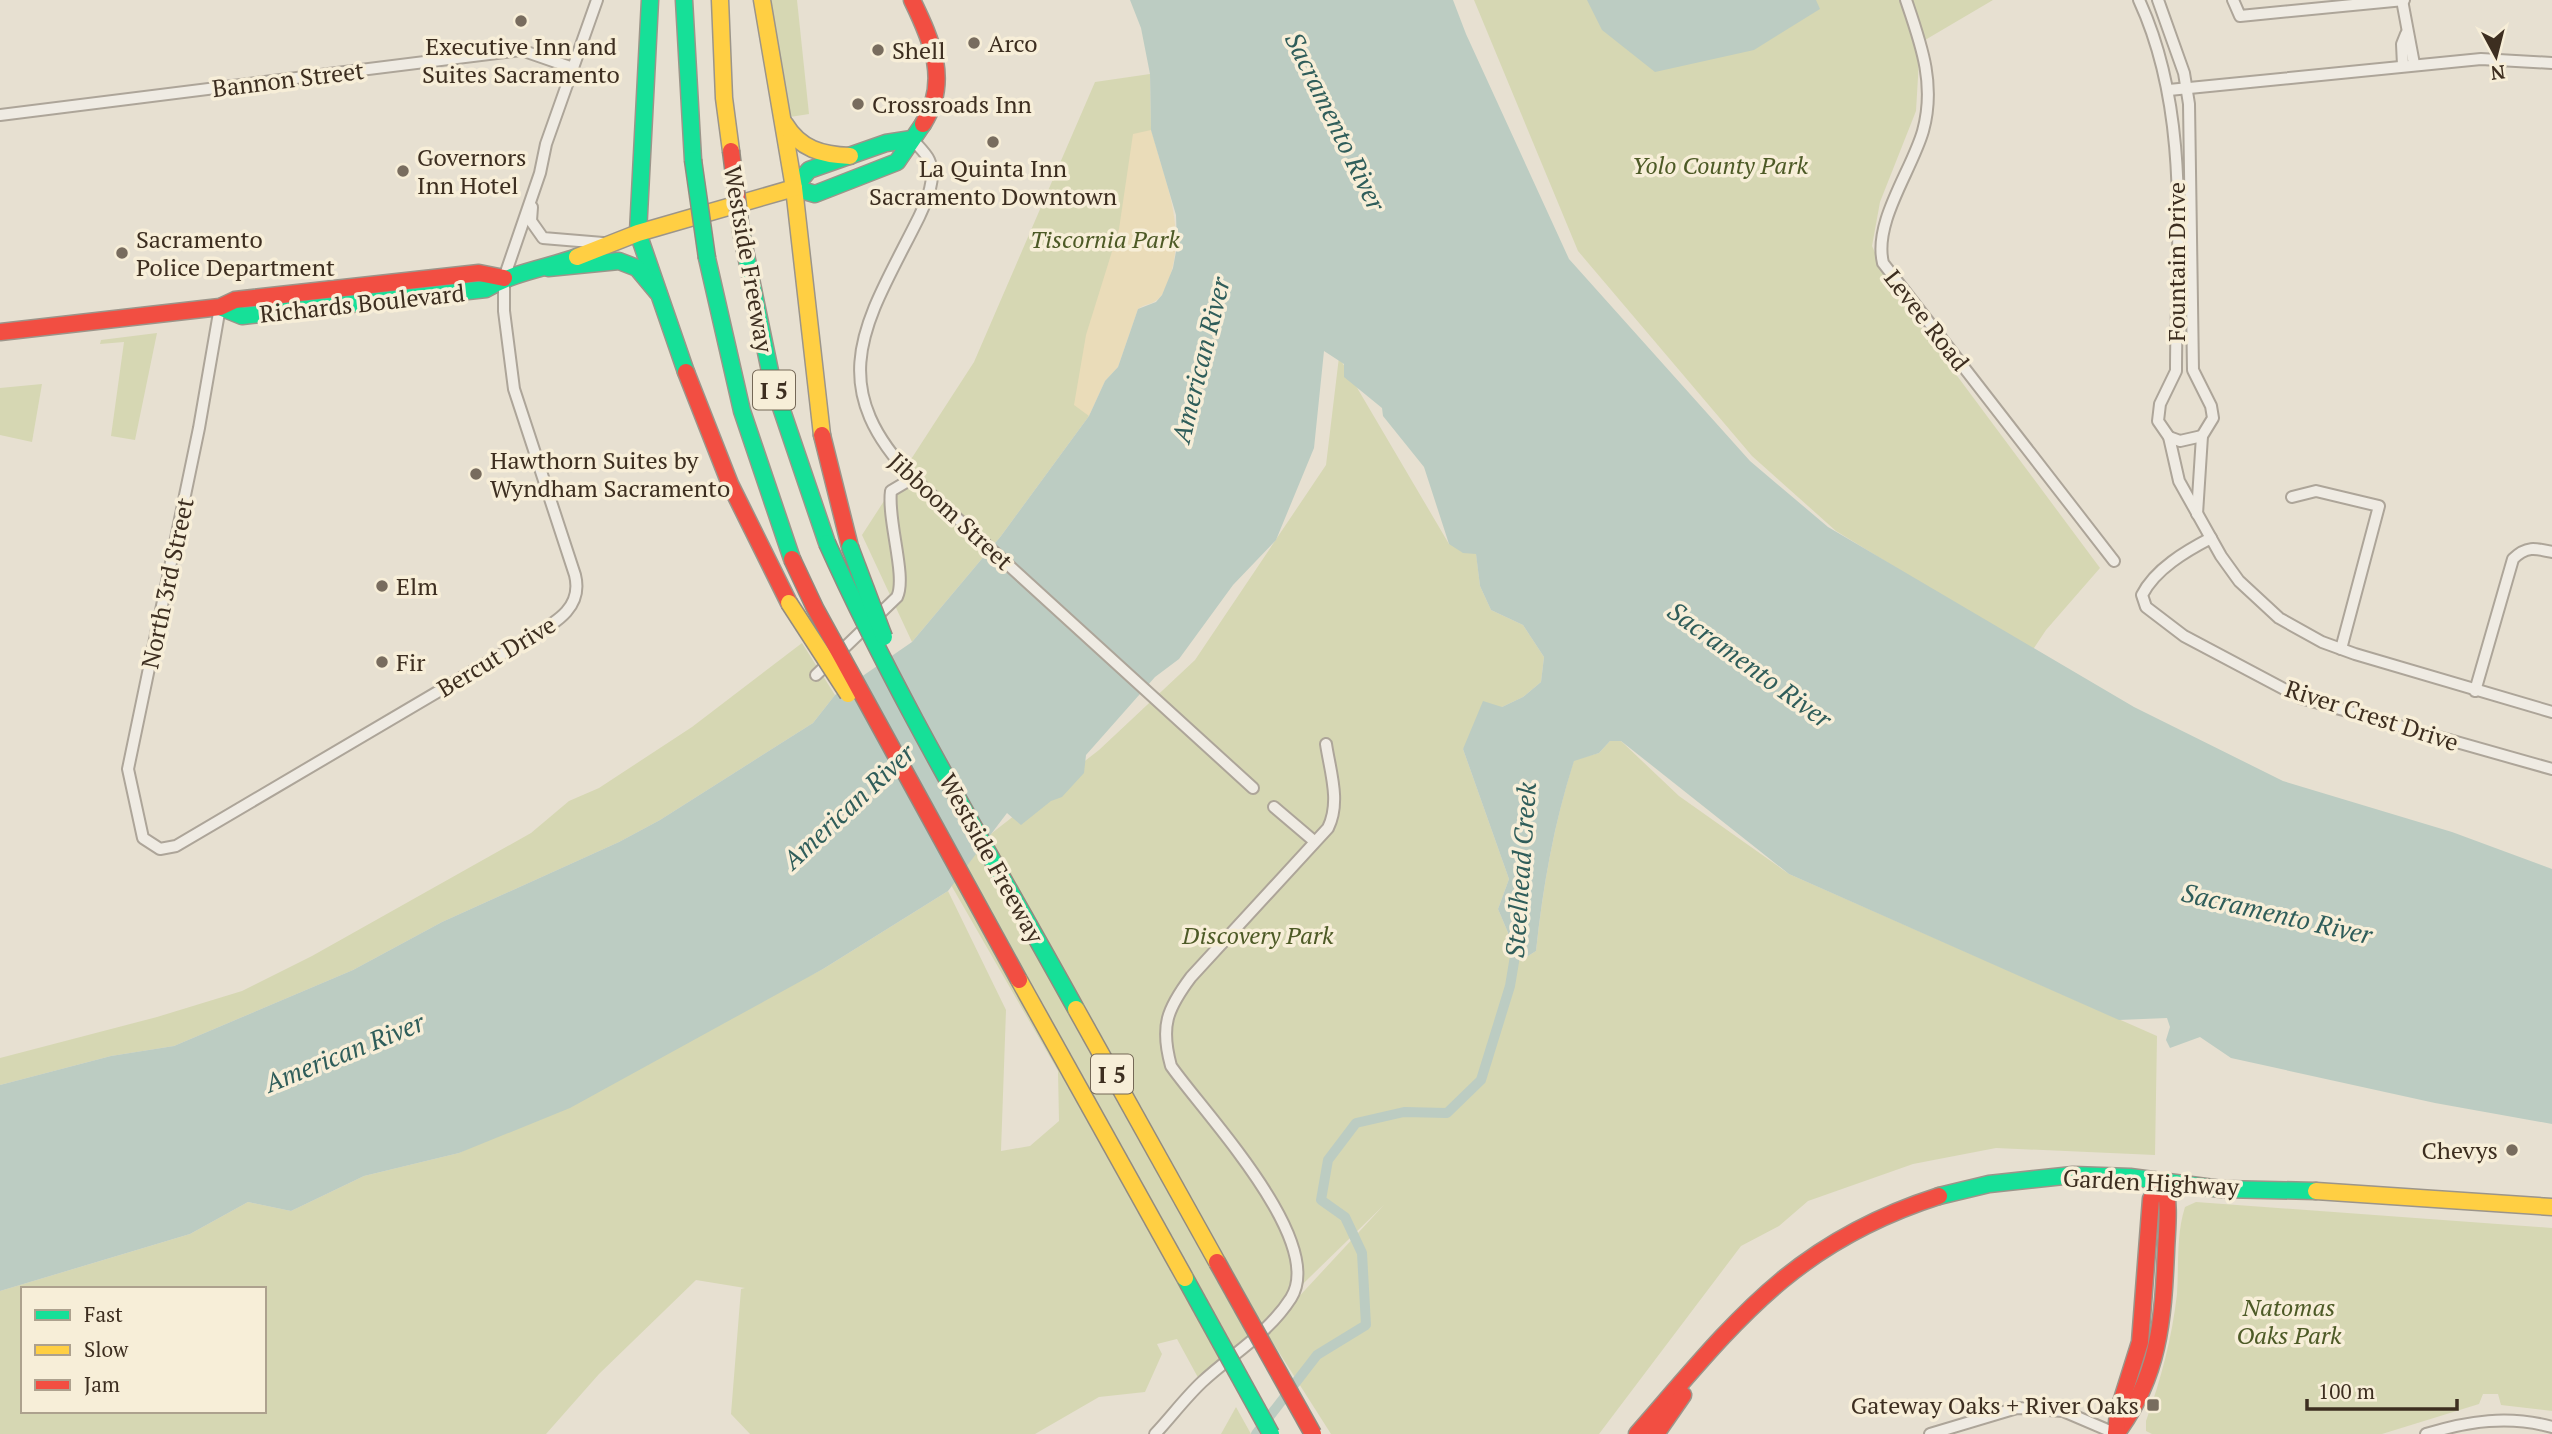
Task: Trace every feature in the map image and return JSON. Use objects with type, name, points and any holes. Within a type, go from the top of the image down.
[{"type":"main road","points":[[650,0],[638,233],[650,258],[660,296],[727,479],[789,603],[933,825]]},
{"type":"main road","name":"Westside Freeway","points":[[684,0],[693,160],[721,343],[757,465],[792,559],[815,608],[933,825],[1270,1434]]},
{"type":"main road","name":"Westside Freeway","points":[[720,0],[724,98],[741,231],[772,381],[827,543],[853,603],[912,714],[1313,1434]]},
{"type":"main road","points":[[762,0],[794,188],[817,404],[825,454],[850,547],[912,714]]},
{"type":"main road","points":[[912,0],[929,35],[938,73],[935,103],[912,139]]},
{"type":"main road","points":[[779,110],[792,138],[807,150],[850,156]]},
{"type":"main road","name":"Richards Boulevard","points":[[794,188],[808,170],[887,143],[912,139]]},
{"type":"main road","name":"Richards Boulevard","points":[[0,332],[220,307],[242,316],[485,289],[503,278],[548,268],[638,233],[794,188],[815,194],[897,162],[912,139]]},
{"type":"main road","points":[[548,268],[619,261],[637,268],[660,296]]},
{"type":"main road","name":"Garden Highway","points":[[1637,1434],[1744,1314],[1797,1266],[1849,1232],[1917,1203],[1965,1188],[2023,1178],[2096,1175],[2199,1186],[2552,1207]]},
{"type":"main road","points":[[2117,1434],[2133,1416],[2158,1342],[2169,1201],[2164,1182]]},
{"type":"main road","name":"Garden Highway","points":[[1656,1434],[1717,1344]]},
{"type":"street","name":"Bercut Drive","points":[[160,849],[176,846],[552,624],[569,610],[576,596],[576,582],[514,389],[504,311],[503,278],[534,191],[545,144],[597,0]]},
{"type":"street","name":"Levee Road","points":[[1906,0],[1924,50],[1929,81],[1927,109],[1923,130],[1882,236],[1883,263],[2114,561]]},
{"type":"street","name":"Fountain Drive","points":[[2139,0],[2152,29],[2169,90],[2175,134],[2176,371],[2157,414],[2160,426],[2169,437],[2179,481],[2197,516],[2239,581],[2260,602],[2300,631],[2341,649],[2552,712]]},
{"type":"street","name":"Fountain Drive","points":[[2158,0],[2186,87],[2192,135],[2193,370],[2213,418],[2202,436],[2197,516]]},
{"type":"street","points":[[2234,0],[2240,16],[2403,0],[2409,64]]},
{"type":"street","name":"Bannon Street","points":[[0,115],[522,50],[573,68]]},
{"type":"street","points":[[2169,90],[2409,64],[2481,59],[2552,63]]},
{"type":"street","name":"Jibboom Street","points":[[912,139],[929,160],[931,188],[872,314],[860,358],[865,406],[876,434],[913,478],[1254,788]]},
{"type":"street","points":[[534,191],[531,221],[539,235],[552,241],[610,243]]},
{"type":"street","name":"North 3rd Street","points":[[160,849],[143,838],[128,769],[199,428],[220,307]]},
{"type":"street","points":[[2169,437],[2180,441],[2202,436]]},
{"type":"street","points":[[816,675],[891,604],[900,591],[890,499],[897,495],[899,486],[913,478]]},
{"type":"street","points":[[2292,497],[2316,491],[2379,506],[2341,649]]},
{"type":"street","name":"River Crest Drive","points":[[2211,538],[2178,557],[2146,587],[2142,595],[2146,607],[2184,636],[2301,698],[2552,769]]},
{"type":"street","points":[[2475,691],[2513,559],[2522,550],[2532,547],[2552,552]]},
{"type":"street","points":[[1155,1434],[1201,1383],[1257,1337],[1275,1318],[1292,1296],[1297,1280],[1298,1264],[1282,1217],[1171,1066],[1166,1047],[1166,1023],[1171,1003],[1191,978],[1334,816],[1335,799],[1326,744]]},
{"type":"street","points":[[1274,807],[1314,841]]},
{"type":"street","points":[[1930,1434],[2017,1408],[2063,1411],[2117,1434]]},
{"type":"street","points":[[2426,1434],[2489,1420],[2529,1422],[2552,1427]]},
{"type":"green space","points":[[771,0],[797,0],[809,114],[790,117]]},
{"type":"green space","name":"Yolo County Park","points":[[1474,0],[1993,0],[1920,43],[1916,111],[1880,202],[1872,246],[1891,287],[2100,568],[2046,630],[2032,651],[1836,531],[1752,456],[1578,251]]},
{"type":"green space","name":"Tiscornia Park","points":[[1150,74],[1151,130],[1158,155],[1089,416],[1001,536],[912,642],[862,535],[974,362],[1095,82]]},
{"type":"green space","points":[[157,333],[135,440],[111,436],[124,342],[100,344],[101,340]]},
{"type":"green space","name":"Discovery Park","points":[[1339,357],[1449,544],[1476,553],[1480,586],[1491,610],[1523,625],[1544,657],[1541,682],[1523,697],[1502,707],[1463,749],[1509,879],[1498,909],[1520,961],[1536,951],[1550,855],[1574,760],[1599,753],[1610,741],[1621,741],[1679,796],[1789,874],[2157,1036],[2155,1155],[1996,1148],[1913,1164],[1808,1201],[1779,1226],[1741,1246],[1599,1434],[1331,1434],[1266,1332],[1384,1205],[1201,1383],[1177,1339],[1157,1344],[1162,1354],[1145,1392],[1099,1397],[1035,1434],[750,1434],[731,1414],[741,1289],[745,1288],[696,1280],[599,1374],[546,1434],[0,1434],[0,1291],[190,1234],[248,1202],[291,1211],[364,1176],[459,1153],[823,969],[948,891],[1006,1010],[1001,1151],[1030,1146],[1059,1121],[1058,1071],[943,871],[1099,750],[1195,660],[1326,465]]},
{"type":"green space","points":[[42,384],[32,442],[0,435],[0,388]]},
{"type":"green space","points":[[802,643],[835,695],[813,723],[660,820],[619,842],[442,922],[353,970],[174,1046],[111,1056],[0,1085],[0,1058],[157,1017],[242,991],[312,956],[531,833],[569,801],[599,788],[692,727]]},
{"type":"green space","name":"Natomas Oaks Park","points":[[2196,1202],[2552,1228],[2552,1411],[2501,1405],[2498,1394],[2483,1394],[2479,1404],[2382,1434],[2152,1434],[2146,1431],[2146,1421],[2172,1326],[2182,1218],[2185,1207]]},
{"type":"green space","points":[[1236,1407],[1251,1434],[1221,1434]]},
{"type":"sand","points":[[1151,130],[1172,206],[1176,243],[1174,263],[1161,296],[1155,302],[1138,309],[1118,367],[1105,381],[1089,416],[1074,405],[1086,335],[1119,229],[1133,134]]},
{"type":"water","points":[[1130,0],[1453,0],[1569,259],[1750,461],[1828,527],[2134,707],[2283,781],[2452,832],[2552,869],[2552,1124],[2435,1103],[2231,1058],[2200,1037],[2170,1048],[2166,1040],[2170,1027],[2167,1018],[2119,1020],[1789,874],[1621,741],[1610,741],[1599,753],[1574,761],[1550,855],[1536,951],[1520,961],[1498,909],[1509,879],[1463,749],[1483,701],[1502,707],[1523,697],[1541,682],[1544,657],[1523,625],[1491,610],[1480,586],[1476,554],[1463,553],[1449,544],[1424,467],[1383,416],[1382,408],[1344,377],[1344,364],[1324,351],[1314,448],[1276,540],[1233,585],[1179,659],[1155,677],[1086,755],[1084,773],[1062,797],[1051,801],[1021,825],[1007,813],[948,891],[823,969],[570,1108],[459,1153],[364,1176],[291,1211],[248,1202],[190,1234],[0,1291],[0,1085],[111,1056],[174,1046],[353,970],[442,922],[619,842],[660,820],[813,723],[835,695],[912,642],[1001,536],[1089,416],[1105,381],[1118,367],[1138,309],[1156,302],[1162,295],[1173,268],[1177,246],[1176,215],[1151,130],[1150,74],[1141,28]]},
{"type":"water","points":[[1587,0],[1816,0],[1820,9],[1754,50],[1655,72],[1602,30]]},
{"type":"waterway","name":"Steelhead Creek","points":[[1256,1434],[1317,1355],[1366,1325],[1362,1253],[1345,1217],[1321,1200],[1328,1160],[1356,1123],[1404,1112],[1447,1113],[1481,1080],[1510,986],[1518,938]]},
{"type":"traffic: fast","points":[[650,0],[638,233],[686,372]]},
{"type":"traffic: fast","points":[[684,0],[693,160]]},
{"type":"traffic: fast","points":[[912,139],[886,143],[809,170],[794,188],[815,194],[897,162],[923,124]]},
{"type":"traffic: fast","points":[[693,160],[707,258]]},
{"type":"traffic: fast","points":[[741,231],[772,381],[827,543]]},
{"type":"traffic: fast","points":[[220,307],[242,316],[486,289],[519,274],[577,257]]},
{"type":"traffic: fast","points":[[707,258],[742,411],[792,559]]},
{"type":"traffic: fast","points":[[548,268],[619,261],[637,268],[657,292]]},
{"type":"traffic: fast","points":[[827,543],[884,662],[1076,1009]]},
{"type":"traffic: fast","points":[[850,547],[884,637]]},
{"type":"traffic: fast","points":[[1939,1196],[1989,1184],[2073,1175],[2130,1177],[2221,1189],[2316,1191]]},
{"type":"traffic: fast","points":[[1185,1278],[1271,1434]]},
{"type":"traffic: slow","points":[[720,0],[724,98],[731,151]]},
{"type":"traffic: slow","points":[[762,0],[794,188],[822,435]]},
{"type":"traffic: slow","points":[[785,124],[791,133],[813,149],[850,156]]},
{"type":"traffic: slow","points":[[577,257],[638,233],[794,188]]},
{"type":"traffic: slow","points":[[789,603],[848,694]]},
{"type":"traffic: slow","points":[[1019,980],[1185,1278]]},
{"type":"traffic: slow","points":[[1076,1009],[1217,1262]]},
{"type":"traffic: slow","points":[[2316,1191],[2552,1207]]},
{"type":"traffic: jam","points":[[912,0],[931,46],[937,77],[931,108],[923,124]]},
{"type":"traffic: jam","points":[[731,151],[741,231]]},
{"type":"traffic: jam","points":[[0,332],[220,307],[235,300],[479,273],[504,278]]},
{"type":"traffic: jam","points":[[686,372],[730,484],[789,603]]},
{"type":"traffic: jam","points":[[822,435],[850,547]]},
{"type":"traffic: jam","points":[[792,559],[815,608],[1019,980]]},
{"type":"traffic: jam","points":[[2116,1434],[2142,1391],[2156,1347],[2163,1301],[2167,1225],[2164,1182]]},
{"type":"traffic: jam","points":[[2116,1434],[2118,1412],[2140,1342],[2151,1199],[2164,1182]]},
{"type":"traffic: jam","points":[[1637,1434],[1736,1322],[1804,1263],[1843,1237],[1888,1215],[1939,1196]]},
{"type":"traffic: jam","points":[[1217,1262],[1313,1434]]},
{"type":"traffic: jam","points":[[1656,1434],[1683,1395]]},
{"type":"place","name":"Executive Inn and Suites Sacramento","points":[[521,21]]},
{"type":"place","name":"Arco","points":[[974,43]]},
{"type":"place","name":"Shell","points":[[878,50]]},
{"type":"place","name":"Crossroads Inn","points":[[858,104]]},
{"type":"place","name":"La Quinta Inn Sacramento Downtown","points":[[993,142]]},
{"type":"place","name":"Governors Inn Hotel","points":[[403,171]]},
{"type":"place","name":"Sacramento Police Department","points":[[122,253]]},
{"type":"place","name":"Hawthorn Suites by Wyndham Sacramento","points":[[476,474]]},
{"type":"place","name":"Elm","points":[[382,586]]},
{"type":"place","name":"Fir","points":[[382,662]]},
{"type":"place","name":"Chevys","points":[[2512,1150]]},
{"type":"place","name":"Gateway Oaks + River Oaks","points":[[2153,1405]]},
{"type":"water label","name":"Sacramento River","points":[[1336,121]]},
{"type":"water label","name":"American River","points":[[1200,360]]},
{"type":"water label","name":"Sacramento River","points":[[1750,664]]},
{"type":"water label","name":"American River","points":[[848,806]]},
{"type":"water label","name":"Sacramento River","points":[[2277,913]]},
{"type":"water label","name":"American River","points":[[344,1052]]}]
